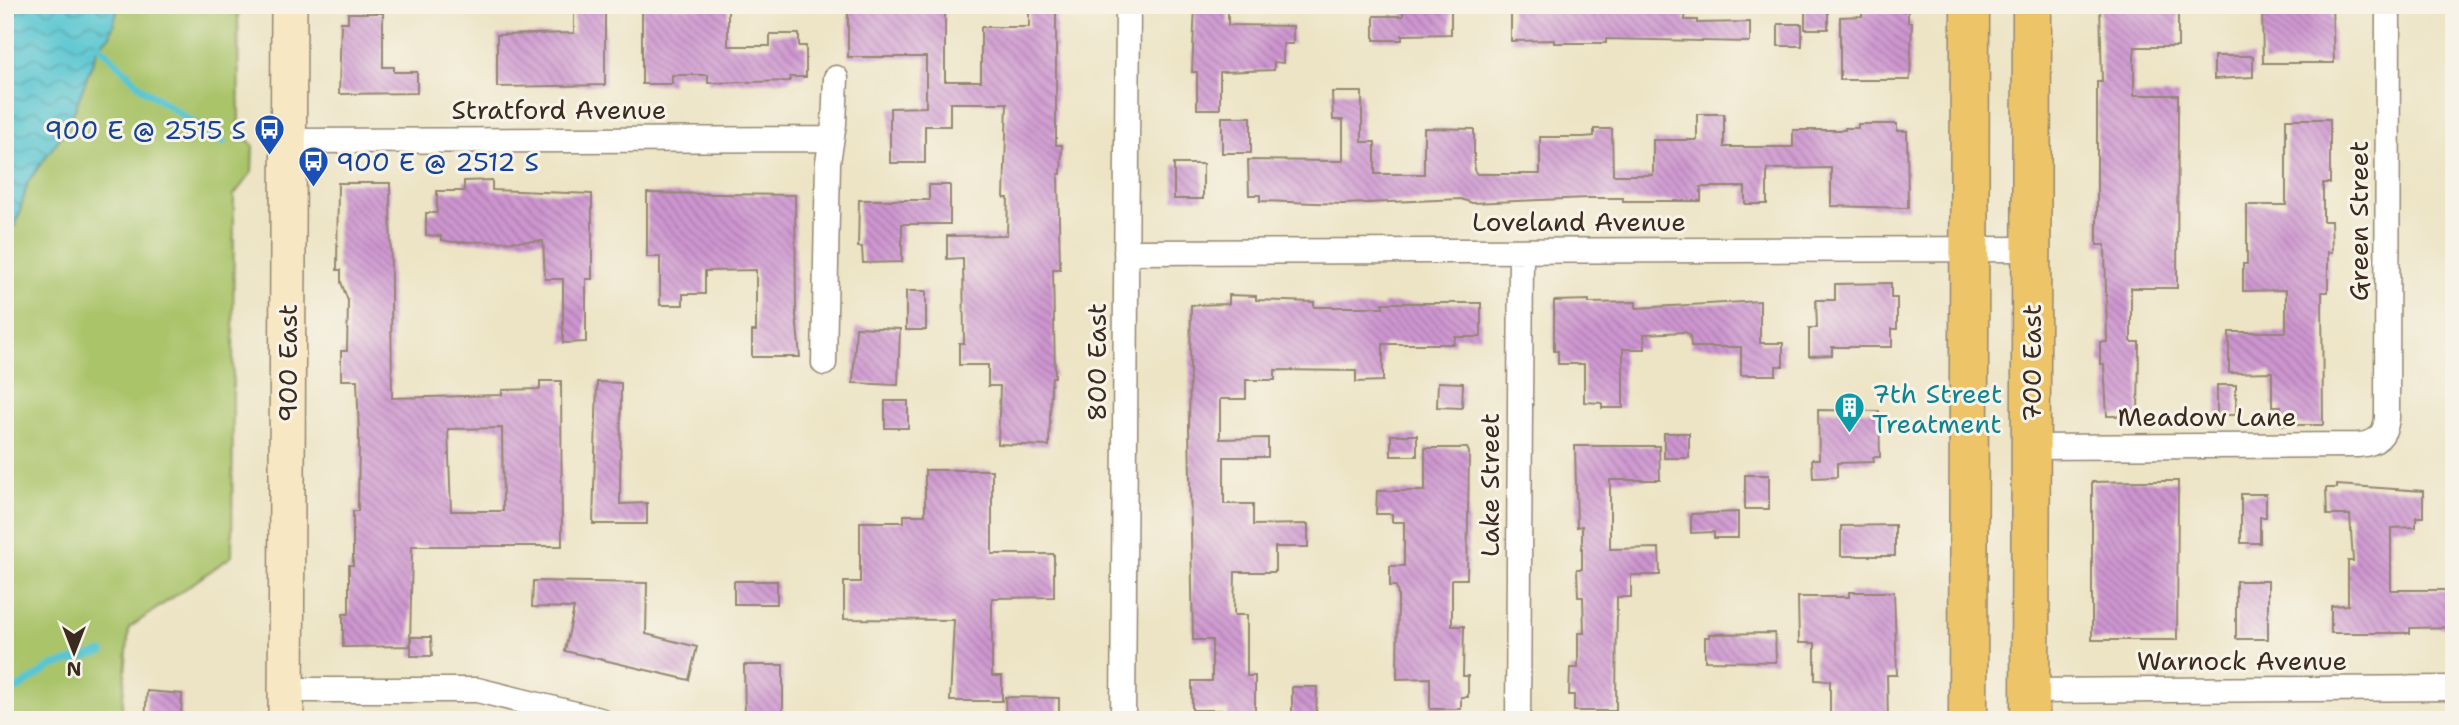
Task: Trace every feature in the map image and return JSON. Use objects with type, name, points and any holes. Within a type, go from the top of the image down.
[{"type":"main road","points":[[1968,720],[1970,5]]},
{"type":"main road","name":"700 East","points":[[2030,705],[2032,5]]},
{"type":"street","name":"900 East","points":[[286,705],[289,5]]},
{"type":"street","name":"800 East","points":[[1123,720],[1128,5]]},
{"type":"street","name":"Green Street","points":[[2381,436],[2387,418],[2388,5]]},
{"type":"street","points":[[824,363],[830,139],[834,124],[836,78]]},
{"type":"street","name":"Stratford Avenue","points":[[289,141],[830,139]]},
{"type":"street","name":"Loveland Avenue","points":[[1126,252],[2032,249]]},
{"type":"street","name":"Lake Street","points":[[1518,720],[1521,251]]},
{"type":"street","name":"Meadow Lane","points":[[2031,447],[2358,445],[2372,443],[2381,436]]},
{"type":"street","name":"Warnock Avenue","points":[[2030,705],[2454,688]]},
{"type":"street","points":[[286,705],[477,690],[600,720]]},
{"type":"green space","points":[[5,5],[238,5],[239,132],[253,145],[252,172],[234,195],[232,556],[129,628],[121,720],[5,720]]},
{"type":"water","points":[[18,5],[119,5],[110,36],[99,45],[69,125],[28,182],[16,225],[5,234],[5,18],[15,17]]},
{"type":"building","points":[[574,5],[605,5],[605,85],[497,87],[497,35],[574,33]]},
{"type":"building","points":[[642,5],[728,9],[728,46],[770,46],[770,34],[799,34],[799,46],[806,46],[806,77],[790,77],[790,81],[708,83],[708,75],[672,75],[672,84],[642,84]]},
{"type":"building","points":[[848,5],[945,5],[945,81],[981,81],[981,27],[1029,27],[1029,5],[1056,5],[1056,145],[1062,145],[1061,174],[1058,174],[1060,269],[1053,269],[1055,377],[1052,377],[1051,387],[1049,446],[998,444],[1000,386],[988,386],[988,365],[959,365],[959,343],[964,343],[963,258],[947,259],[947,236],[1007,235],[1008,198],[1004,198],[1007,103],[950,103],[950,126],[925,126],[925,163],[890,163],[890,108],[926,107],[926,57],[848,57]]},
{"type":"building","points":[[1195,5],[1228,5],[1228,25],[1293,26],[1293,44],[1283,44],[1283,63],[1274,62],[1274,70],[1220,72],[1220,109],[1197,109],[1197,72],[1192,72]]},
{"type":"building","points":[[1403,5],[1451,5],[1451,34],[1402,35],[1402,40],[1374,40],[1374,16],[1403,16]]},
{"type":"building","points":[[1511,5],[1686,5],[1685,20],[1697,20],[1697,23],[1750,22],[1750,42],[1606,39],[1606,43],[1511,41]]},
{"type":"building","points":[[2100,5],[2178,5],[2178,47],[2135,47],[2134,56],[2134,95],[2178,95],[2177,288],[2131,288],[2131,342],[2139,342],[2138,416],[2107,416],[2104,364],[2100,364],[2100,342],[2107,342],[2105,245],[2097,245],[2097,82],[2102,82]]},
{"type":"building","points":[[2262,5],[2332,6],[2334,63],[2263,63]]},
{"type":"building","points":[[1828,6],[1828,29],[1805,29],[1805,7]]},
{"type":"building","points":[[1862,11],[1908,11],[1908,22],[1912,22],[1910,80],[1840,80],[1840,17],[1862,16]]},
{"type":"building","points":[[348,13],[383,13],[383,67],[394,67],[394,72],[417,72],[417,93],[339,94],[341,22],[348,22]]},
{"type":"building","points":[[1778,24],[1802,24],[1802,46],[1778,46]]},
{"type":"building","points":[[2214,56],[2253,56],[2253,77],[2214,79]]},
{"type":"building","points":[[1332,92],[1362,92],[1362,142],[1375,142],[1375,174],[1424,174],[1424,128],[1474,129],[1474,170],[1477,174],[1540,174],[1540,137],[1594,136],[1594,129],[1612,129],[1613,175],[1653,175],[1653,140],[1697,140],[1697,114],[1724,114],[1724,147],[1793,147],[1793,130],[1845,130],[1858,128],[1858,124],[1897,124],[1897,131],[1907,131],[1908,208],[1831,206],[1831,168],[1767,169],[1767,204],[1745,204],[1745,187],[1701,187],[1701,201],[1588,198],[1472,203],[1461,199],[1343,204],[1260,201],[1260,195],[1249,195],[1248,160],[1343,161],[1343,120],[1333,120]]},
{"type":"building","points":[[1222,117],[1251,117],[1251,153],[1222,153]]},
{"type":"building","points":[[2286,119],[2330,119],[2330,183],[2323,183],[2323,221],[2331,221],[2332,252],[2328,252],[2328,292],[2322,292],[2323,425],[2281,425],[2281,406],[2272,406],[2272,372],[2229,373],[2229,332],[2286,332],[2286,290],[2243,291],[2243,264],[2247,264],[2247,205],[2286,205]]},
{"type":"building","points":[[1174,164],[1203,164],[1203,199],[1174,199]]},
{"type":"building","points":[[492,180],[492,190],[592,194],[592,279],[586,279],[586,342],[563,343],[563,279],[545,279],[543,241],[454,242],[441,240],[441,236],[426,235],[426,213],[437,213],[437,191],[464,191],[464,181]]},
{"type":"building","points":[[338,183],[390,183],[392,398],[502,395],[502,390],[540,389],[540,381],[561,381],[562,546],[412,546],[410,646],[343,647],[343,614],[349,614],[349,565],[353,565],[353,511],[358,511],[359,434],[357,380],[341,380],[341,351],[347,351],[348,301],[341,282],[341,270],[337,270]],"holes":[[[502,428],[503,511],[451,511],[448,429]]]},
{"type":"building","points":[[929,185],[950,185],[950,224],[902,224],[902,262],[863,263],[862,247],[858,247],[859,200],[929,200]]},
{"type":"building","points":[[647,193],[795,195],[796,315],[800,357],[752,357],[752,331],[756,331],[756,270],[705,271],[705,294],[683,294],[683,305],[660,305],[660,257],[647,257]]},
{"type":"building","points":[[1891,283],[1891,298],[1897,298],[1897,329],[1892,329],[1892,347],[1832,347],[1832,355],[1809,356],[1809,328],[1817,328],[1816,300],[1835,300],[1835,284]]},
{"type":"building","points":[[906,291],[926,291],[926,330],[906,330]]},
{"type":"building","points":[[1229,295],[1256,296],[1256,300],[1314,302],[1314,307],[1383,307],[1383,303],[1481,303],[1481,337],[1455,337],[1454,344],[1383,344],[1383,381],[1356,382],[1356,371],[1275,370],[1275,380],[1246,380],[1246,399],[1220,399],[1220,439],[1268,438],[1268,457],[1224,457],[1224,504],[1253,504],[1253,525],[1308,524],[1308,547],[1275,547],[1275,572],[1235,572],[1234,615],[1247,615],[1247,676],[1255,676],[1255,719],[1228,718],[1228,710],[1192,710],[1192,681],[1212,681],[1212,640],[1193,640],[1189,426],[1191,305],[1229,304]]},
{"type":"building","points":[[1589,300],[1589,303],[1636,302],[1636,308],[1760,301],[1760,343],[1783,343],[1783,366],[1776,366],[1776,375],[1741,375],[1741,347],[1691,347],[1690,335],[1685,332],[1644,334],[1645,349],[1623,349],[1623,408],[1602,408],[1602,403],[1584,402],[1584,364],[1558,364],[1558,351],[1554,351],[1554,301]]},
{"type":"building","points":[[856,327],[900,329],[898,385],[853,383]]},
{"type":"building","points":[[597,382],[621,383],[620,504],[647,503],[647,524],[593,524]]},
{"type":"building","points":[[1438,382],[1463,383],[1462,408],[1437,407]]},
{"type":"building","points":[[2217,385],[2236,385],[2236,415],[2217,415]]},
{"type":"building","points":[[885,401],[908,401],[908,428],[885,428]]},
{"type":"building","name":"7th Street Treatment","points":[[1818,410],[1879,411],[1880,457],[1873,457],[1874,462],[1837,463],[1837,477],[1813,478],[1812,459],[1819,459]]},
{"type":"building","points":[[1664,433],[1689,433],[1689,458],[1664,458]]},
{"type":"building","points":[[1391,435],[1417,435],[1417,456],[1391,456]]},
{"type":"building","points":[[1575,446],[1659,446],[1660,480],[1610,480],[1610,549],[1659,548],[1660,575],[1631,575],[1631,597],[1617,597],[1616,711],[1574,711],[1574,695],[1569,695],[1570,668],[1578,668],[1578,633],[1584,633],[1583,597],[1578,597],[1577,569],[1582,569],[1582,526],[1577,527]]},
{"type":"building","points":[[1425,448],[1467,448],[1469,452],[1467,579],[1452,579],[1452,626],[1464,626],[1463,676],[1468,676],[1468,697],[1461,697],[1461,709],[1430,709],[1430,678],[1397,679],[1398,595],[1396,586],[1390,586],[1390,566],[1404,566],[1404,522],[1392,522],[1392,514],[1376,514],[1377,491],[1425,491]]},
{"type":"building","points":[[925,470],[992,470],[992,554],[1054,554],[1054,597],[992,598],[992,676],[1002,676],[1002,701],[950,701],[954,620],[844,619],[844,582],[860,582],[860,522],[904,522],[904,515],[925,515]]},
{"type":"building","points":[[1745,475],[1769,475],[1769,509],[1745,509]]},
{"type":"building","points":[[2178,481],[2177,640],[2092,640],[2092,482]]},
{"type":"building","points":[[2337,485],[2423,491],[2423,517],[2416,517],[2416,527],[2391,528],[2391,590],[2454,590],[2454,627],[2410,628],[2410,633],[2331,633],[2331,606],[2348,605],[2348,561],[2353,561],[2350,515],[2327,515],[2326,488],[2337,488]]},
{"type":"building","points":[[2241,494],[2266,494],[2266,517],[2260,517],[2260,543],[2241,543]]},
{"type":"building","points":[[1738,512],[1738,538],[1714,538],[1714,532],[1691,533],[1691,514]]},
{"type":"building","points":[[1895,525],[1895,556],[1841,556],[1841,526]]},
{"type":"building","points":[[533,581],[647,583],[646,634],[697,647],[689,680],[565,651],[574,608],[532,607]]},
{"type":"building","points":[[734,581],[777,581],[777,604],[734,604]]},
{"type":"building","points":[[2236,581],[2268,581],[2268,639],[2236,639]]},
{"type":"building","points":[[1849,592],[1894,592],[1897,675],[1887,675],[1888,720],[1830,720],[1830,681],[1815,680],[1815,643],[1799,643],[1798,597],[1849,597]]},
{"type":"building","points":[[1775,633],[1776,662],[1705,661],[1705,637],[1709,637],[1709,634]]},
{"type":"building","points":[[411,637],[431,637],[432,656],[411,656]]},
{"type":"building","points":[[744,665],[783,665],[783,720],[745,720]]},
{"type":"building","points":[[1292,687],[1317,687],[1316,719],[1292,719]]},
{"type":"building","points":[[147,691],[182,694],[181,720],[145,720]]},
{"type":"building","points":[[1005,697],[1059,698],[1059,720],[1006,720]]},
{"type":"waterway","points":[[99,45],[143,89],[223,142]]},
{"type":"waterway","points":[[5,697],[52,666],[103,652]]},
{"type":"place","name":"900 E @ 2515 S","points":[[269,156]]},
{"type":"place","name":"900 E @ 2512 S","points":[[313,188]]},
{"type":"place","name":"7th Street Treatment","points":[[1849,435]]}]
